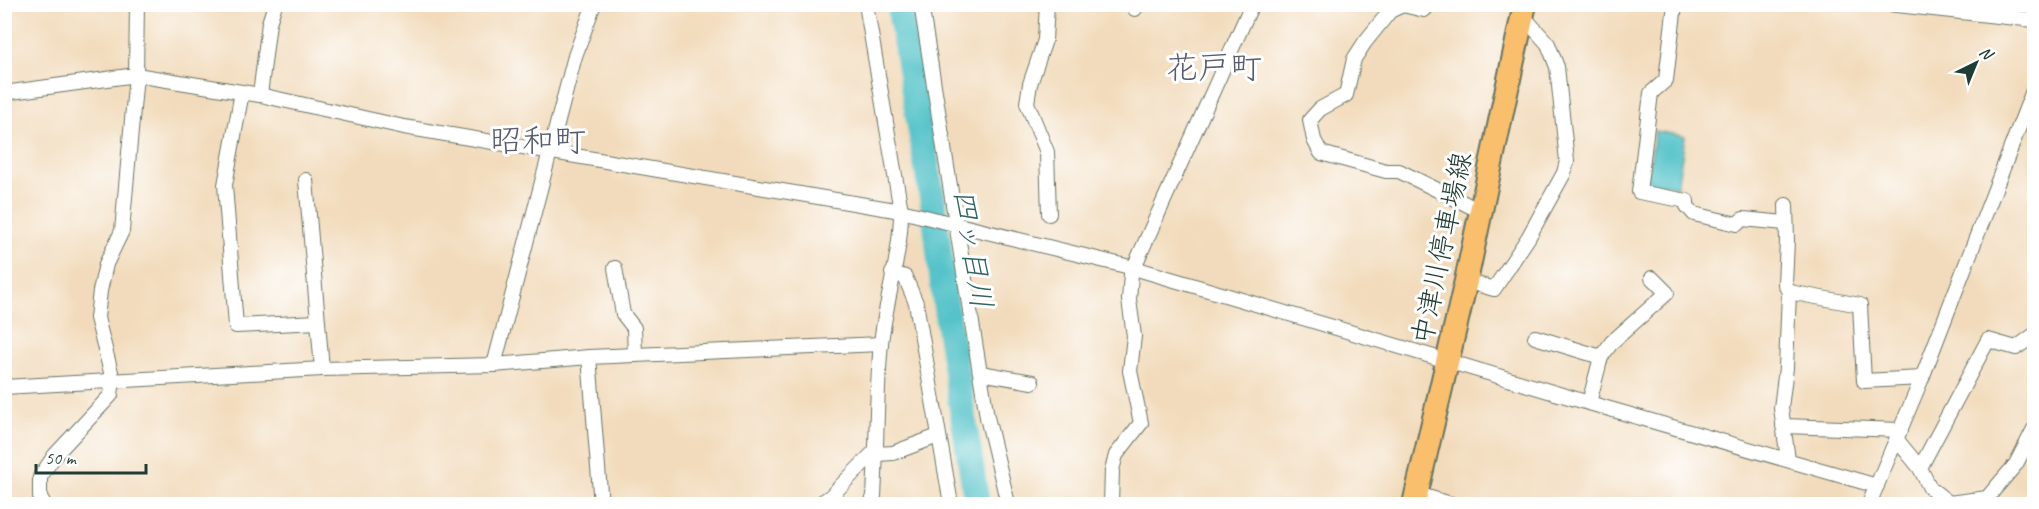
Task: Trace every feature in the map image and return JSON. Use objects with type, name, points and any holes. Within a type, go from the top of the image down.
[{"type":"main road","name":"中津川停車場線","points":[[1416,499],[1466,281],[1524,10]]},
{"type":"street","points":[[44,504],[40,497],[40,477],[55,455],[111,395],[113,380],[97,318],[106,264],[122,231],[136,75],[137,4]]},
{"type":"street","points":[[260,95],[269,23],[275,4]]},
{"type":"street","points":[[494,364],[575,56],[594,4]]},
{"type":"street","points":[[866,4],[901,211],[901,234],[892,273],[881,344],[877,452],[874,496],[871,504]]},
{"type":"street","points":[[921,4],[987,417],[1008,504]]},
{"type":"street","points":[[1047,4],[1045,40],[1030,84],[1027,103],[1047,152],[1049,214]]},
{"type":"street","points":[[1111,504],[1112,470],[1116,454],[1141,423],[1130,371],[1134,336],[1129,300],[1131,274],[1252,4]]},
{"type":"street","points":[[1430,4],[1424,10],[1403,5],[1390,11],[1354,59],[1346,95],[1320,109],[1310,120],[1314,140],[1322,153],[1386,171],[1399,171],[1480,211]]},
{"type":"street","points":[[1675,4],[1666,80],[1651,93],[1639,192],[1687,201],[1687,206],[1694,214],[1737,224],[1743,219],[1785,223]]},
{"type":"street","points":[[1888,4],[2034,20]]},
{"type":"street","points":[[1466,281],[1494,289],[1528,238],[1564,173],[1567,161],[1557,67],[1548,44],[1524,10]]},
{"type":"street","points":[[4,93],[136,75],[260,95],[404,127],[901,211],[1134,267],[1589,403],[1877,486]]},
{"type":"street","points":[[1869,504],[1922,378],[2034,88]]},
{"type":"street","points":[[243,92],[225,186],[236,326],[318,322]]},
{"type":"street","points":[[306,180],[322,369]]},
{"type":"street","points":[[1785,205],[1787,241],[1785,284],[1789,292],[1786,368],[1781,408],[1788,460]]},
{"type":"street","points":[[615,268],[623,314],[634,328],[635,355]]},
{"type":"street","points":[[892,273],[905,277],[916,303],[951,504]]},
{"type":"street","points":[[1589,403],[1601,357],[1612,342],[1667,293],[1652,278]]},
{"type":"street","points":[[1789,292],[1860,305],[1864,381],[1922,378]]},
{"type":"street","points":[[1920,468],[1988,340],[2016,348],[2034,335]]},
{"type":"street","points":[[1536,337],[1601,357]]},
{"type":"street","points":[[4,387],[322,369],[494,364],[589,357],[881,344]]},
{"type":"street","points":[[589,357],[601,504]]},
{"type":"street","points":[[981,373],[1032,382]]},
{"type":"street","points":[[1783,426],[1899,435]]},
{"type":"street","points":[[1899,435],[1930,488],[1949,503],[1987,498],[2016,464],[2034,429]]},
{"type":"street","points":[[819,504],[830,497],[877,452],[893,453],[938,436]]},
{"type":"street","points":[[1416,499],[1451,504]]},
{"type":"water","points":[[1655,131],[1685,136],[1677,187],[1647,181]]},
{"type":"waterway","name":"四ッ目川","points":[[899,4],[934,209],[945,302],[977,504]]},
{"type":"district","name":"花戸町","points":[[1214,67]]},
{"type":"district","name":"昭和町","points":[[538,140]]}]
